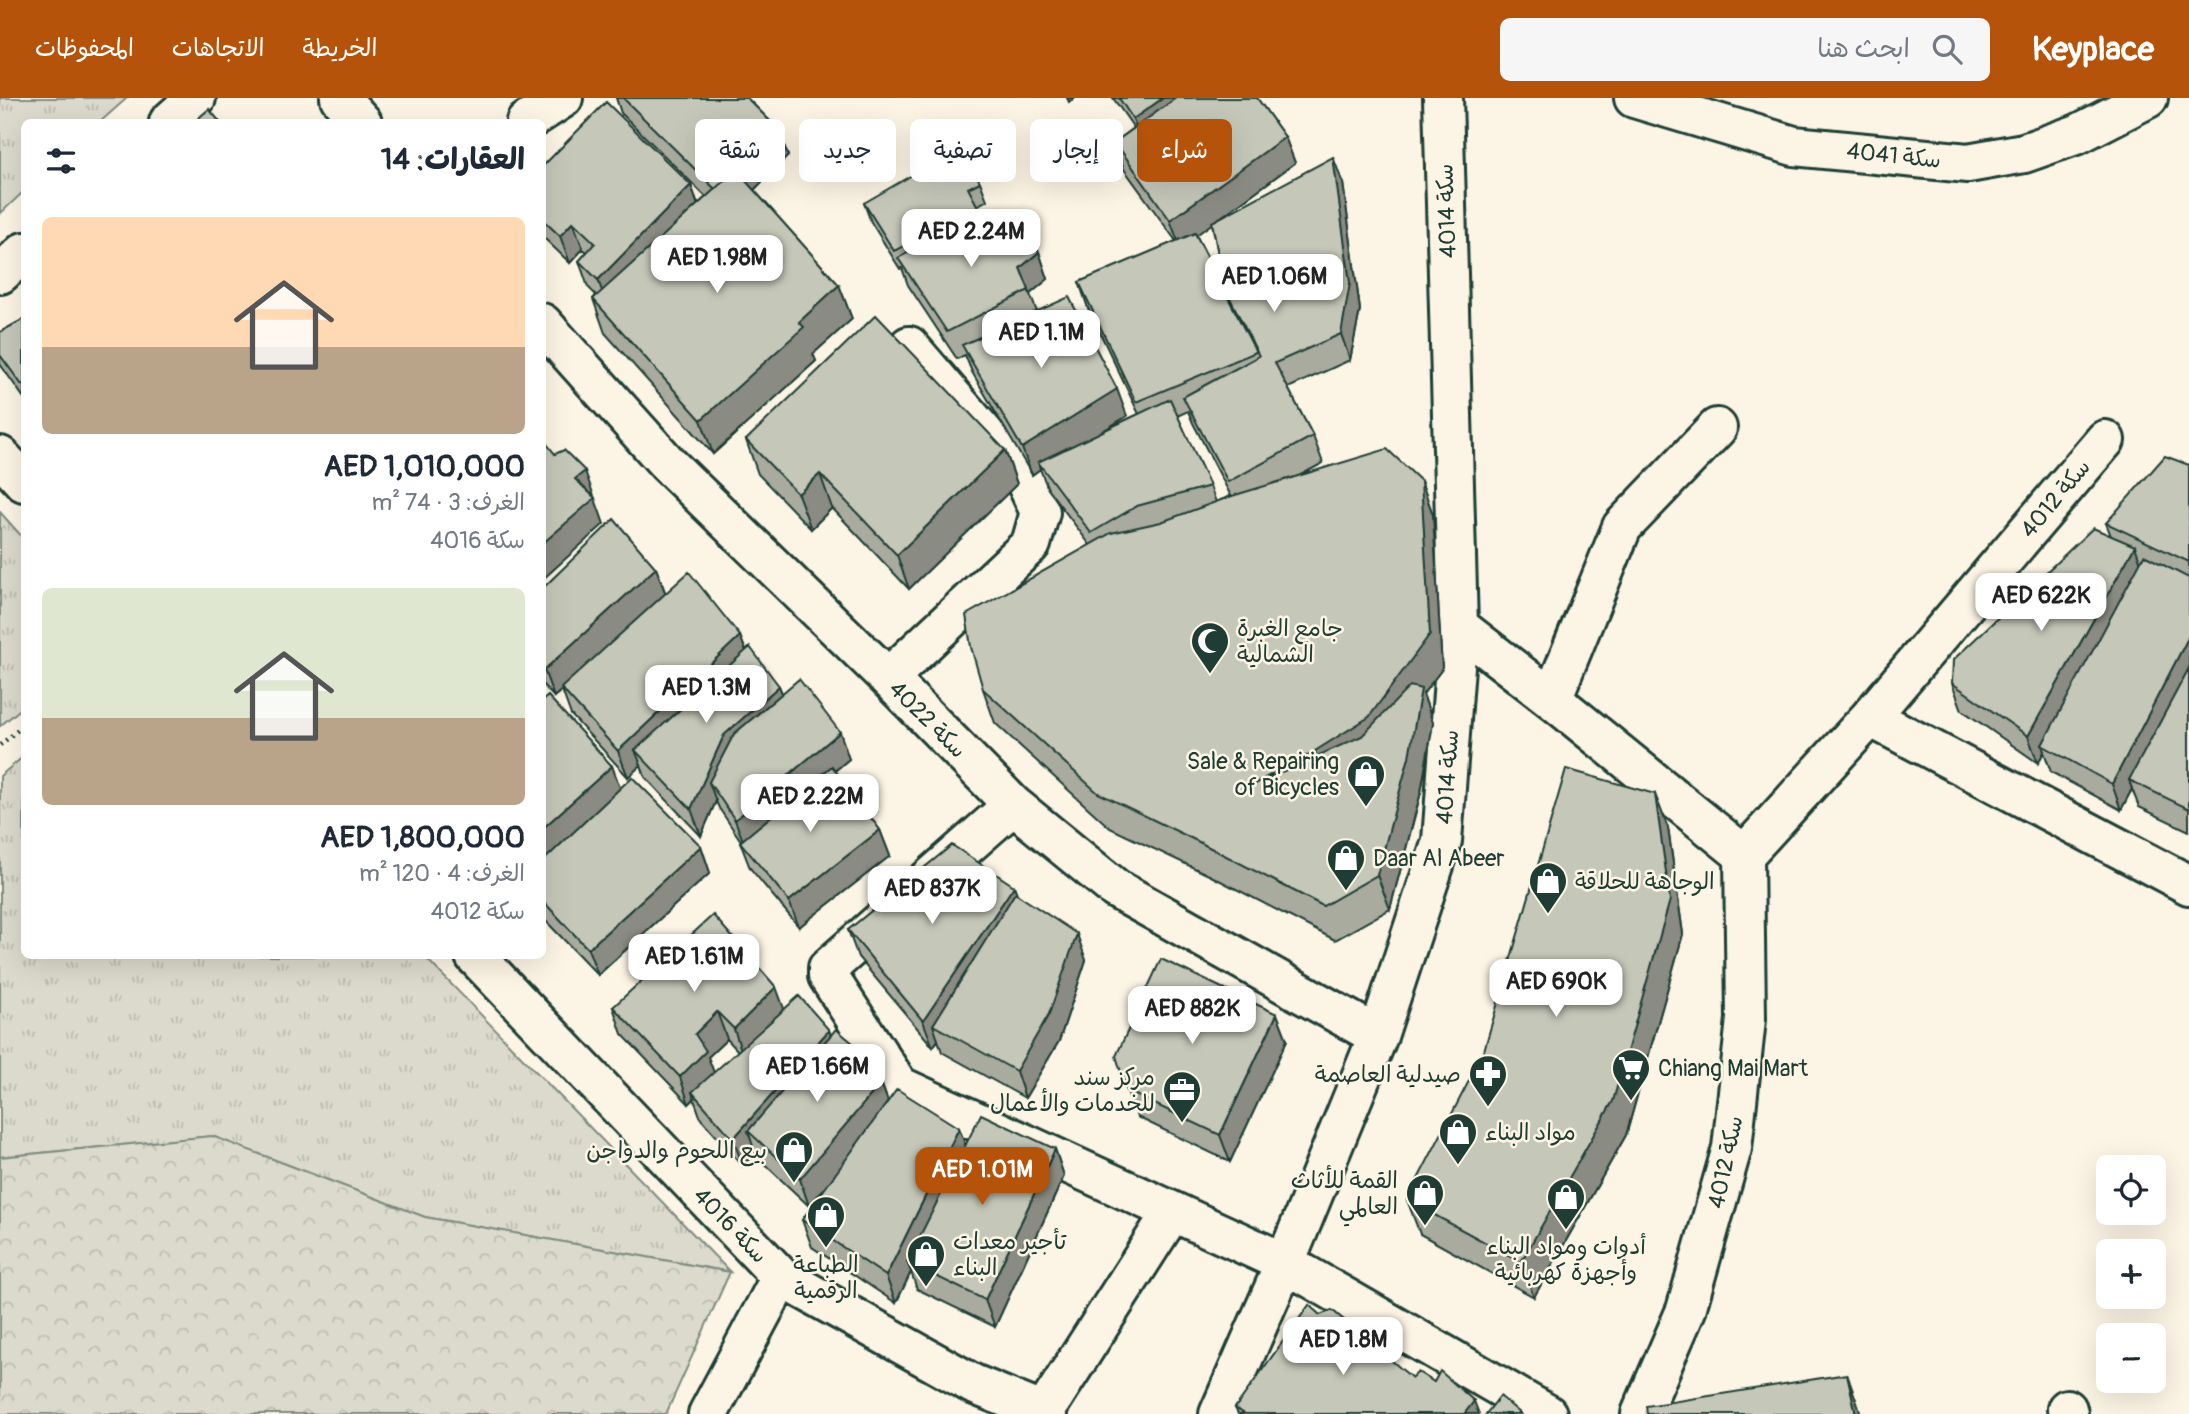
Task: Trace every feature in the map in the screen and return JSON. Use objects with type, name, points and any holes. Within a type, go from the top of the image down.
[{"type":"street","points":[[172,119],[196,98]]},
{"type":"street","points":[[340,98],[359,119]]},
{"type":"street","points":[[531,119],[563,98]]},
{"type":"street","name":"سكة 4014","points":[[1219,1414],[1285,1263],[1378,1036],[1443,841],[1458,626],[1443,98]]},
{"type":"street","name":"سكة 4041","points":[[1634,98],[1794,146],[1968,163],[2024,153],[2078,134],[2148,98]]},
{"type":"street","points":[[0,274],[21,255]]},
{"type":"street","name":"سكة 4022","points":[[546,327],[668,464],[888,678],[1013,805],[1115,889],[1378,1036]]},
{"type":"street","points":[[888,678],[1031,544],[1040,512],[1026,482],[909,346]]},
{"type":"street","points":[[1552,699],[1622,527],[1717,428]]},
{"type":"street","name":"سكة 4012","points":[[1642,1414],[1686,1310],[1732,1148],[1746,1019],[1744,855],[1870,717],[2105,440]]},
{"type":"street","points":[[0,456],[21,479]]},
{"type":"street","points":[[1458,626],[1744,855]]},
{"type":"street","points":[[1870,717],[2189,885]]},
{"type":"street","points":[[1013,805],[828,968],[828,976],[899,1086],[1285,1263],[1548,1414]]},
{"type":"street","name":"سكة 4016","points":[[478,959],[781,1277],[973,1384],[1046,1413]]},
{"type":"street","points":[[1046,1413],[1172,1212]]},
{"type":"street","points":[[708,1414],[781,1277]]},
{"type":"path","points":[[0,744],[21,727]]},
{"type":"green space","points":[[0,98],[127,98],[103,119],[21,119],[21,194],[0,214]]},
{"type":"green space","points":[[0,512],[21,536],[21,708],[0,726]]},
{"type":"green space","points":[[21,758],[21,959],[427,959],[730,1272],[425,1217],[212,1136],[0,1157],[0,776]]},
{"type":"green space","points":[[212,1136],[425,1217],[730,1272],[666,1414],[0,1414],[0,1157]]},
{"type":"building","points":[[623,98],[747,98],[768,119],[695,119],[695,169]]},
{"type":"building","points":[[1119,98],[1163,98],[1133,119]]},
{"type":"building","points":[[1176,98],[1257,98],[1285,137],[1232,175],[1232,119],[1147,119]]},
{"type":"building","points":[[606,102],[691,185],[598,280],[579,261],[595,243],[573,222],[560,236],[546,223],[546,163]]},
{"type":"building","points":[[209,109],[217,119],[197,119]]},
{"type":"building","points":[[1137,126],[1137,173],[1123,153],[1123,136]]},
{"type":"building","points":[[1333,157],[1350,283],[1341,334],[1275,363],[1313,436],[1228,482],[1183,397],[1259,356],[1211,260],[1219,259],[1212,222]]},
{"type":"building","points":[[910,176],[910,182],[980,182],[968,188],[979,209],[894,251],[864,203]]},
{"type":"building","points":[[708,182],[723,182],[715,189]]},
{"type":"building","points":[[723,182],[747,182],[839,285],[799,322],[804,327],[701,420],[593,299]]},
{"type":"building","points":[[1143,182],[1223,182],[1170,220]]},
{"type":"building","points":[[990,208],[1004,233],[1025,224],[1039,252],[1020,268],[1029,290],[947,332],[898,258]]},
{"type":"building","points":[[1195,233],[1256,352],[1136,402],[1079,282]]},
{"type":"building","points":[[1069,297],[1117,389],[1022,448],[962,345]]},
{"type":"building","points":[[876,315],[1005,450],[897,555],[820,474],[798,494],[746,440]]},
{"type":"building","points":[[21,321],[21,384],[0,355],[0,332]]},
{"type":"building","points":[[1170,399],[1210,486],[1137,506],[1091,533],[1038,462]]},
{"type":"building","points":[[546,443],[555,454],[564,450],[585,471],[575,479],[595,498],[546,541]]},
{"type":"building","name":"جامع الغبرة الشمالية","points":[[1387,449],[1421,481],[1430,634],[1369,717],[1315,751],[1246,788],[1362,736],[1410,686],[1421,689],[1409,757],[1377,875],[1323,906],[1098,793],[983,689],[971,647],[966,615],[1111,533],[1161,522],[1232,496]]},
{"type":"building","points":[[2165,456],[2189,465],[2189,562],[2106,523]]},
{"type":"building","points":[[614,519],[656,568],[546,668],[546,585]]},
{"type":"building","points":[[2093,528],[2135,546],[2028,736],[1952,683],[1953,660]]},
{"type":"building","points":[[2144,555],[2189,578],[2189,636],[2112,784],[2042,745]]},
{"type":"building","points":[[689,572],[740,636],[618,751],[561,688]]},
{"type":"building","points":[[750,647],[779,686],[724,735],[691,809],[635,750]]},
{"type":"building","points":[[2189,668],[2189,809],[2129,780]]},
{"type":"building","points":[[799,679],[840,732],[735,820],[709,782],[734,734]]},
{"type":"building","points":[[548,696],[612,766],[546,825]]},
{"type":"building","points":[[832,766],[880,830],[789,901],[740,842]]},
{"type":"building","points":[[1566,769],[1655,794],[1670,900],[1613,1101],[1521,1262],[1407,1200],[1483,1054]]},
{"type":"building","points":[[632,777],[701,846],[588,949],[546,904],[546,858]]},
{"type":"building","points":[[952,845],[1014,886],[923,1021],[848,930]]},
{"type":"building","points":[[1015,893],[1077,934],[1049,1014],[1016,1071],[933,1025]]},
{"type":"building","points":[[713,915],[776,987],[734,1029],[717,1012],[695,1034],[706,1051],[680,1077],[613,1007]]},
{"type":"building","points":[[1161,959],[1277,1014],[1220,1135],[1127,1091],[1116,1056]]},
{"type":"building","points":[[799,996],[829,1030],[733,1139],[692,1092]]},
{"type":"building","points":[[836,1029],[872,1059],[866,1068],[881,1083],[800,1179],[748,1131]]},
{"type":"building","points":[[897,1089],[959,1128],[886,1276],[802,1220]]},
{"type":"building","points":[[981,1114],[1055,1149],[985,1300],[907,1262]]},
{"type":"building","points":[[1309,1305],[1320,1315],[1332,1310],[1412,1378],[1418,1372],[1434,1382],[1440,1371],[1474,1401],[1464,1414],[1245,1414],[1235,1408]]},
{"type":"building","points":[[1847,1374],[1856,1414],[1647,1414],[1646,1406]]},
{"type":"building","points":[[1500,1396],[1521,1414],[1486,1414]]},
{"type":"place","name":"جامع الغبرة الشمالية","points":[[1210,675]]},
{"type":"place","name":"Sale & Repairing of Bicycles","points":[[1366,808]]},
{"type":"place","name":"Daar Al Abeer","points":[[1346,892]]},
{"type":"place","name":"الوجاهة للحلاقة","points":[[1548,915]]},
{"type":"place","name":"Chiang Mai Mart","points":[[1631,1102]]},
{"type":"place","name":"صيدلية العاصمة","points":[[1488,1108]]},
{"type":"place","name":"مركز سند للخدمات والأعمال","points":[[1182,1124]]},
{"type":"place","name":"مواد البناء","points":[[1458,1166]]},
{"type":"place","name":"بيع اللحوم والدواجن","points":[[794,1184]]},
{"type":"place","name":"القمة للأثاث العالمي","points":[[1425,1227]]},
{"type":"place","name":"أدوات ومواد البناء وأجهزة كهربائية","points":[[1566,1231]]},
{"type":"place","name":"الطباعة الرقمية","points":[[826,1249]]},
{"type":"place","name":"تأجير معدات البناء","points":[[926,1288]]}]
